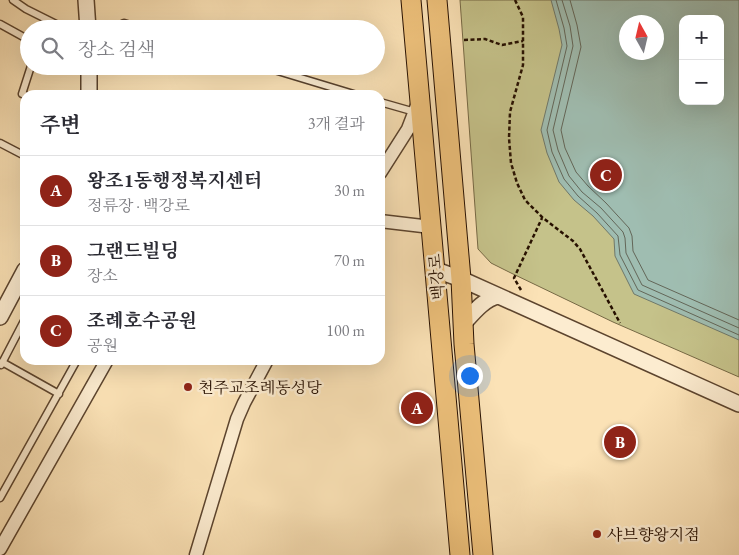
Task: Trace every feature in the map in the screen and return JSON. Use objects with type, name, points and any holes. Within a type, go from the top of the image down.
[{"type":"main road","name":"백강로","points":[[411,0],[417,105],[436,270],[460,555]]},
{"type":"main road","name":"백강로","points":[[437,0],[483,555]]},
{"type":"street","points":[[86,0],[87,20]]},
{"type":"street","points":[[89,75],[89,90]]},
{"type":"street","points":[[385,165],[408,129],[417,105]]},
{"type":"street","points":[[385,222],[431,227]]},
{"type":"street","points":[[436,270],[461,279],[739,404]]},
{"type":"street","points":[[0,316],[20,279]]},
{"type":"street","points":[[463,324],[485,302],[498,296]]},
{"type":"street","points":[[0,549],[104,365]]},
{"type":"street","points":[[196,555],[237,419],[264,365]]},
{"type":"lane","points":[[13,0],[48,20]]},
{"type":"lane","points":[[0,24],[20,35]]},
{"type":"lane","points":[[23,90],[28,75]]},
{"type":"lane","points":[[290,75],[340,90]]},
{"type":"lane","points":[[385,102],[417,105]]},
{"type":"lane","points":[[0,143],[20,153]]},
{"type":"lane","points":[[20,328],[1,364],[59,394]]},
{"type":"lane","points":[[0,498],[74,365]]},
{"type":"path","points":[[515,0],[523,17],[523,65],[510,112],[509,138],[511,163],[517,183],[525,200],[580,249],[620,322]]},
{"type":"path","points":[[464,40],[485,40],[502,45],[523,41]]},
{"type":"path","points":[[521,291],[514,278],[543,218]]},
{"type":"shaded area","points":[[460,0],[739,0],[739,377],[613,322],[491,263],[478,249]]},
{"type":"water","points":[[551,0],[739,0],[739,340],[634,294],[615,256],[614,239],[593,216],[574,200],[559,182],[547,153],[541,130],[562,45]]},
{"type":"place","name":"조례호수공원","points":[[606,175]]},
{"type":"place","name":"천주교조례동성당","points":[[188,387]]},
{"type":"place","name":"왕조1동행정복지센터","points":[[417,408]]},
{"type":"place","name":"그랜드빌딩","points":[[620,442]]},
{"type":"place","name":"샤브향왕지점","points":[[597,534]]}]
